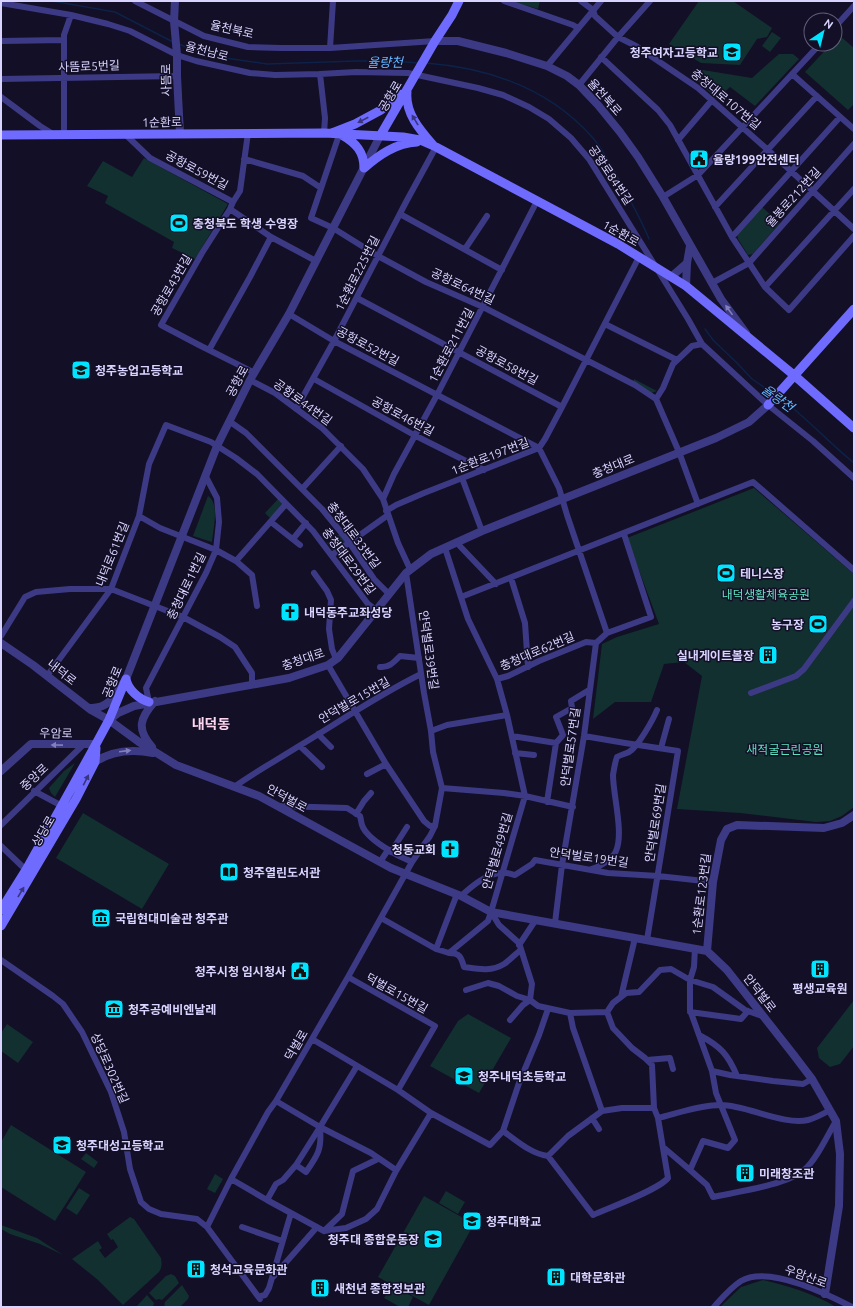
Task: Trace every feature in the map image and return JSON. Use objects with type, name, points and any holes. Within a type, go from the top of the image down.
[{"type":"main road","points":[[433,45],[452,16],[459,1]]},
{"type":"main road","name":"공항로","points":[[380,136],[433,45]]},
{"type":"main road","points":[[334,134],[381,110],[407,90]]},
{"type":"main road","points":[[407,90],[406,100],[410,113],[422,132],[435,146]]},
{"type":"main road","points":[[334,134],[356,144],[362,155],[364,168],[382,154],[398,146],[419,142],[435,146]]},
{"type":"main road","name":"1순환로","points":[[1,135],[334,134],[411,138],[420,140],[435,146],[618,244],[671,276],[686,286],[795,376],[854,428]]},
{"type":"main road","points":[[770,403],[854,309]]},
{"type":"main road","points":[[126,679],[126,683],[131,690],[142,699],[152,702]]},
{"type":"main road","name":"공항로","points":[[109,720],[126,679]]},
{"type":"main road","name":"상당로","points":[[1,910],[26,870],[109,720]]},
{"type":"main road","name":"상당로","points":[[1,926],[76,799],[95,762],[96,744]]},
{"type":"street","name":"율천북로","points":[[135,1],[175,24],[204,36],[248,47],[330,48],[433,45],[458,41],[547,66],[567,76],[579,85],[620,132],[662,197],[721,299],[752,342]]},
{"type":"street","points":[[175,1],[175,24]]},
{"type":"street","points":[[330,48],[333,1]]},
{"type":"street","points":[[504,1],[578,28]]},
{"type":"street","name":"충청대로107번길","points":[[581,1],[593,10],[595,16],[618,37],[636,46],[698,88],[854,229]]},
{"type":"street","points":[[547,66],[601,1]]},
{"type":"street","points":[[579,85],[601,57],[650,1]]},
{"type":"street","name":"율천남로","points":[[1,4],[71,15],[108,24],[130,31],[196,61],[250,73],[275,75],[356,72],[417,72]]},
{"type":"street","points":[[843,18],[854,6]]},
{"type":"street","points":[[64,134],[64,35],[71,15]]},
{"type":"street","name":"사뜸로","points":[[175,24],[180,134]]},
{"type":"street","points":[[1,41],[64,40]]},
{"type":"street","points":[[662,197],[698,175],[813,52]]},
{"type":"street","points":[[601,57],[662,115],[678,140],[732,237],[765,287],[789,310],[854,236]]},
{"type":"street","name":"공항로84번길","points":[[417,72],[442,81],[478,88],[529,106],[549,119],[571,138],[589,159],[657,268],[702,344],[854,478]]},
{"type":"street","points":[[320,74],[325,118],[334,134],[321,188],[311,218],[333,228]]},
{"type":"street","points":[[792,74],[854,129]]},
{"type":"street","name":"사뜸로5번길","points":[[1,79],[177,76]]},
{"type":"street","points":[[715,207],[817,96]]},
{"type":"street","points":[[1,97],[40,126],[54,134]]},
{"type":"street","points":[[678,140],[712,100]]},
{"type":"street","points":[[732,237],[840,117]]},
{"type":"street","points":[[233,202],[240,191],[248,134]]},
{"type":"street","name":"공항로59번길","points":[[126,135],[150,158],[233,202],[230,209],[271,237],[316,261]]},
{"type":"street","name":"공항로","points":[[126,679],[217,446],[253,376],[289,314],[380,136]]},
{"type":"street","name":"율봉로212번길","points":[[712,283],[749,263],[854,144]]},
{"type":"street","name":"1순환로225번길","points":[[296,409],[314,380],[435,146]]},
{"type":"street","points":[[244,159],[303,176],[321,188]]},
{"type":"street","points":[[765,287],[854,189]]},
{"type":"street","name":"1순환로211번길","points":[[383,499],[414,436],[437,395],[537,201]]},
{"type":"street","name":"공항로43번길","points":[[230,209],[202,253],[161,325],[209,350],[253,376]]},
{"type":"street","points":[[400,214],[502,270]]},
{"type":"street","points":[[465,249],[487,216]]},
{"type":"street","name":"공항로64번길","points":[[333,228],[378,256],[426,282],[483,307],[635,385],[656,399]]},
{"type":"street","points":[[209,350],[271,237]]},
{"type":"street","points":[[686,286],[687,263],[690,246]]},
{"type":"street","name":"1순환로197번길","points":[[332,555],[396,505],[539,448],[546,439],[638,257]]},
{"type":"street","points":[[671,276],[687,263]]},
{"type":"street","name":"공항로58번길","points":[[357,298],[562,407]]},
{"type":"street","name":"공항로52번길","points":[[289,314],[334,342],[539,448]]},
{"type":"street","points":[[604,324],[676,360]]},
{"type":"street","points":[[698,504],[679,452],[656,399],[663,388],[676,360],[692,346],[702,344]]},
{"type":"street","name":"공항로44번길","points":[[253,376],[322,428],[363,469],[383,499]]},
{"type":"street","name":"공항로46번길","points":[[314,380],[414,436],[484,470]]},
{"type":"street","name":"충청대로","points":[[109,720],[129,708],[152,702],[289,678],[328,665],[336,660],[408,571],[432,554],[482,531],[716,438],[749,422],[770,403]]},
{"type":"street","name":"충청대로33번길","points":[[229,421],[246,433],[322,509],[349,542],[374,579],[389,594]]},
{"type":"street","name":"충청대로29번길","points":[[166,425],[211,442],[257,474],[306,523],[368,604],[376,610]]},
{"type":"street","name":"내덕로61번길","points":[[47,676],[111,589],[139,516],[150,464],[166,425]]},
{"type":"street","points":[[302,489],[340,446]]},
{"type":"street","points":[[539,448],[563,498],[579,551],[607,633]]},
{"type":"street","name":"충청대로1번길","points":[[152,702],[146,688],[206,573],[216,550],[219,522],[217,498],[205,475]]},
{"type":"street","points":[[462,478],[482,531]]},
{"type":"street","points":[[461,597],[753,482],[854,570]]},
{"type":"street","name":"안덕벌로39번길","points":[[383,499],[408,571],[421,674],[431,730],[433,752],[442,788],[435,826],[412,862],[406,875]]},
{"type":"street","points":[[236,561],[286,504]]},
{"type":"street","points":[[139,516],[182,537],[216,550],[236,561],[252,575],[257,606]]},
{"type":"street","points":[[271,522],[300,546]]},
{"type":"street","name":"충청대로29번길","points":[[293,539],[306,523]]},
{"type":"street","points":[[596,643],[607,633],[651,616],[624,534]]},
{"type":"street","points":[[456,542],[496,584]]},
{"type":"street","points":[[444,548],[468,619],[497,679],[507,715],[525,796]]},
{"type":"street","points":[[314,573],[327,591],[330,600],[329,629],[332,649],[336,660]]},
{"type":"street","points":[[511,578],[525,623],[528,667]]},
{"type":"street","points":[[1,636],[25,598],[36,592],[70,589],[111,589],[183,617],[235,647],[252,674],[252,685]]},
{"type":"street","points":[[751,693],[796,676],[804,668],[854,601]]},
{"type":"street","name":"충청대로62번길","points":[[497,679],[508,676],[539,661],[586,642],[596,643]]},
{"type":"street","name":"내덕로","points":[[1,643],[90,708],[109,720]]},
{"type":"street","name":"안덕벌로57번길","points":[[555,923],[562,865],[584,736],[596,643]]},
{"type":"street","points":[[380,667],[384,668],[391,665],[400,656],[419,658]]},
{"type":"street","points":[[328,665],[386,764],[424,821],[430,826],[435,826]]},
{"type":"street","name":"안덕벌로15번길","points":[[234,787],[355,710],[421,674]]},
{"type":"street","points":[[90,708],[101,708],[107,704],[126,679]]},
{"type":"street","name":"안덕벌로57번길","points":[[556,743],[563,735],[563,732],[556,717],[572,708],[571,701],[589,690]]},
{"type":"street","points":[[152,702],[144,716],[142,727],[143,735],[158,754]]},
{"type":"street","points":[[589,870],[599,867],[616,852],[618,833],[614,775],[617,757],[634,748],[652,721],[657,710]]},
{"type":"street","points":[[431,730],[447,725],[507,715]]},
{"type":"street","points":[[661,748],[669,719]]},
{"type":"street","name":"안덕벌로","points":[[109,720],[139,742],[176,765],[259,796],[380,862],[406,875],[459,895],[491,912],[707,951],[727,970],[812,1079],[836,1121],[840,1154],[839,1206],[825,1294]]},
{"type":"street","points":[[318,734],[331,746]]},
{"type":"street","points":[[512,736],[556,743],[547,802]]},
{"type":"street","name":"안덕벌로69번길","points":[[584,736],[678,751],[647,940]]},
{"type":"street","name":"우암로","points":[[1,771],[31,744],[96,744]]},
{"type":"street","name":"중앙로","points":[[1,825],[83,745]]},
{"type":"street","points":[[300,746],[322,767]]},
{"type":"street","points":[[95,762],[112,754],[126,750],[136,750],[158,754]]},
{"type":"street","points":[[516,753],[534,755]]},
{"type":"street","points":[[367,774],[386,764]]},
{"type":"street","points":[[442,788],[525,796],[573,807]]},
{"type":"street","points":[[34,792],[62,806]]},
{"type":"street","points":[[356,814],[371,793]]},
{"type":"street","name":"안덕벌로49번길","points":[[449,953],[488,921],[525,796]]},
{"type":"street","points":[[276,806],[347,808],[360,816],[362,826],[371,836],[389,851],[412,862]]},
{"type":"street","name":"1순환로123번길","points":[[707,951],[713,882],[721,840],[728,830],[737,825],[824,828],[842,823],[854,815]]},
{"type":"street","points":[[380,862],[407,827]]},
{"type":"street","points":[[1,846],[26,870]]},
{"type":"street","name":"안덕벌로19번길","points":[[459,895],[493,875],[503,872],[515,875],[532,864],[535,860],[608,873],[658,876],[713,882]]},
{"type":"street","name":"덕벌로","points":[[207,1227],[231,1179],[268,1112],[276,1101],[348,978],[406,875]]},
{"type":"street","points":[[436,949],[459,895]]},
{"type":"street","points":[[491,912],[499,925],[520,947],[532,984],[530,1000],[523,1005],[510,1020]]},
{"type":"street","points":[[381,918],[436,949],[449,953],[456,953],[461,958],[464,967],[479,970],[489,969],[504,964],[520,947],[535,920]]},
{"type":"street","points":[[621,997],[635,938]]},
{"type":"street","points":[[690,1170],[703,1141],[728,1148],[735,1140],[716,1093],[712,1071],[690,1012],[690,980],[694,967],[695,948]]},
{"type":"street","name":"상당로302번길","points":[[1,960],[63,1004],[82,1032],[111,1092],[124,1132],[130,1169],[141,1202],[149,1210],[161,1214],[197,1219],[207,1227],[260,1299],[261,1296],[266,1295],[290,1213]]},
{"type":"street","points":[[607,1012],[613,1003],[626,993],[639,992],[660,970],[671,969],[690,980],[713,987],[748,1011],[762,1016]]},
{"type":"street","name":"덕벌로15번길","points":[[348,978],[435,1026],[398,1090]]},
{"type":"street","points":[[466,990],[488,983],[499,986],[518,996],[530,1000],[538,1006],[548,1009],[570,1013],[607,1012]]},
{"type":"street","points":[[312,1039],[398,1090],[431,1113],[490,1145],[503,1131],[519,1083],[548,1009]]},
{"type":"street","points":[[690,1012],[741,1019],[748,1011]]},
{"type":"street","points":[[503,1131],[535,1152],[548,1156],[593,1215],[664,1182],[668,1178],[658,1118],[654,1108],[652,1065],[648,1060],[632,1048],[613,1028],[607,1012]]},
{"type":"street","points":[[570,1013],[573,1028],[602,1111]]},
{"type":"street","points":[[699,1036],[711,1042],[727,1055],[737,1076]]},
{"type":"street","points":[[648,1060],[670,1058],[673,1069]]},
{"type":"street","points":[[267,1200],[276,1184],[283,1180],[296,1164],[357,1066]]},
{"type":"street","points":[[712,1071],[737,1076],[803,1084],[812,1079]]},
{"type":"street","points":[[276,1101],[320,1127],[371,1153],[396,1170]]},
{"type":"street","points":[[658,1118],[710,1106],[721,1105],[734,1106],[787,1120],[806,1121],[819,1117],[830,1110]]},
{"type":"street","points":[[548,1156],[568,1136],[602,1111],[622,1108],[654,1108]]},
{"type":"street","points":[[231,1179],[324,1231],[346,1228],[366,1219],[377,1209],[396,1170],[431,1113]]},
{"type":"street","points":[[592,1118],[599,1130]]},
{"type":"street","points":[[663,1147],[707,1185],[713,1197],[754,1189],[791,1178],[805,1170],[816,1155],[836,1121]]},
{"type":"street","points":[[296,1164],[306,1172],[313,1162],[320,1147],[320,1127]]},
{"type":"street","points":[[324,1231],[342,1214],[353,1171],[378,1159]]},
{"type":"street","points":[[242,1227],[282,1241]]},
{"type":"street","name":"상당로302번길","points":[[271,1279],[317,1227]]},
{"type":"street","name":"우암산로","points":[[714,1307],[728,1292],[742,1281],[759,1276],[777,1277],[825,1294],[852,1307]]},
{"type":"green space","points":[[512,1],[540,1],[538,9]]},
{"type":"green space","points":[[699,1],[733,1],[772,28],[767,37],[757,39],[740,65],[701,63],[669,44]]},
{"type":"green space","points":[[772,32],[781,38],[770,52],[762,46]]},
{"type":"green space","points":[[843,38],[854,48],[854,104],[848,110],[805,72],[824,52],[843,52]]},
{"type":"green space","points":[[779,54],[793,54],[799,59],[755,106],[730,87],[717,99],[692,76],[703,70],[752,78]]},
{"type":"green space","name":"충청북도 학생 수영장","points":[[144,158],[228,204],[195,259],[172,248],[174,242],[105,203],[108,196],[87,186],[103,161],[132,177]]},
{"type":"green space","points":[[761,206],[780,223],[753,254],[748,255],[738,239],[737,233]]},
{"type":"green space","points":[[634,379],[657,391],[651,393],[633,383]]},
{"type":"green space","name":"새적굴근린공원","points":[[754,488],[854,574],[854,807],[842,816],[830,821],[816,822],[740,813],[677,809],[702,676],[684,662],[664,664],[651,702],[615,702],[593,719],[602,644],[617,637],[659,624],[627,538]]},
{"type":"green space","points":[[208,496],[212,499],[215,510],[212,542],[193,536]]},
{"type":"green space","points":[[278,499],[284,504],[270,518],[265,513]]},
{"type":"green space","points":[[341,533],[347,541],[333,551],[327,543]]},
{"type":"green space","points":[[75,763],[55,797],[49,788],[64,771]]},
{"type":"green space","points":[[83,813],[169,864],[142,909],[56,858]]},
{"type":"green space","points":[[854,1000],[854,1046],[840,1064],[830,1067],[819,1058],[817,1048]]},
{"type":"green space","points":[[468,1014],[511,1038],[479,1093],[430,1066],[458,1021]]},
{"type":"green space","points":[[7,1024],[33,1042],[18,1063],[1,1051],[1,1033]]},
{"type":"green space","points":[[11,1125],[86,1172],[55,1221],[1,1187],[1,1142]]},
{"type":"green space","points":[[86,1153],[98,1162],[94,1168],[81,1159]]},
{"type":"green space","points":[[215,1174],[223,1179],[215,1193],[207,1189]]},
{"type":"green space","points":[[79,1188],[90,1195],[77,1215],[66,1208]]},
{"type":"green space","points":[[446,1191],[465,1202],[458,1214],[439,1203]]},
{"type":"green space","points":[[424,1196],[474,1224],[429,1305],[378,1277]]},
{"type":"green space","points":[[130,1217],[134,1219],[161,1258],[162,1265],[159,1272],[123,1305],[98,1280],[72,1259],[98,1241],[102,1248],[99,1250],[105,1258],[118,1247],[113,1239],[111,1240],[107,1234]]},
{"type":"green space","points":[[1,1225],[37,1238],[63,1255],[40,1244],[10,1234],[1,1229]]},
{"type":"green space","points":[[171,1274],[175,1276],[179,1283],[162,1300],[156,1300],[149,1293],[166,1276]]},
{"type":"green space","points":[[763,1280],[800,1290],[836,1307],[720,1307],[741,1287]]},
{"type":"green space","points":[[182,1285],[189,1296],[188,1299],[180,1307],[164,1307],[165,1302]]},
{"type":"green space","points":[[392,1285],[413,1297],[408,1307],[400,1307],[384,1298]]},
{"type":"green space","points":[[147,1295],[154,1303],[153,1307],[136,1307]]},
{"type":"waterway","name":"율량천","points":[[52,1],[115,12],[173,42]]},
{"type":"waterway","name":"율량천","points":[[179,44],[196,51],[226,58],[267,64],[356,61],[394,61],[418,63]]},
{"type":"waterway","name":"율량천","points":[[426,63],[473,70],[496,76],[538,94],[558,106],[576,121],[599,146],[642,222],[649,239]]},
{"type":"waterway","name":"율량천","points":[[705,329],[713,340],[752,379],[774,394]]},
{"type":"waterway","name":"율량천","points":[[779,397],[854,463]]},
{"type":"place","name":"청주여자고등학교","points":[[732,52]]},
{"type":"place","name":"율량199안전센터","points":[[699,159]]},
{"type":"place","name":"충청북도 학생 수영장","points":[[179,223]]},
{"type":"place","name":"청주농업고등학교","points":[[81,370]]},
{"type":"place","name":"테니스장","points":[[726,573]]},
{"type":"place","name":"내덕동주교좌성당","points":[[290,612]]},
{"type":"place","name":"농구장","points":[[818,624]]},
{"type":"place","name":"실내게이트볼장","points":[[768,655]]},
{"type":"place","name":"청동교회","points":[[450,849]]},
{"type":"place","name":"청주열린도서관","points":[[229,872]]},
{"type":"place","name":"국립현대미술관 청주관","points":[[101,918]]},
{"type":"place","name":"평생교육원","points":[[820,969]]},
{"type":"place","name":"청주시청 임시청사","points":[[300,971]]},
{"type":"place","name":"청주공예비엔날레","points":[[114,1009]]},
{"type":"place","name":"청주내덕초등학교","points":[[464,1076]]},
{"type":"place","name":"청주대성고등학교","points":[[62,1145]]},
{"type":"place","name":"미래창조관","points":[[745,1173]]},
{"type":"place","name":"청주대학교","points":[[472,1221]]},
{"type":"place","name":"청주대 종합운동장","points":[[433,1239]]},
{"type":"place","name":"청석교육문화관","points":[[196,1269]]},
{"type":"place","name":"대학문화관","points":[[556,1277]]},
{"type":"place","name":"새천년 종합정보관","points":[[320,1288]]},
{"type":"district","name":"내덕동","points":[[211,724]]},
{"type":"park label","name":"내덕생활체육공원","points":[[766,594]]}]
